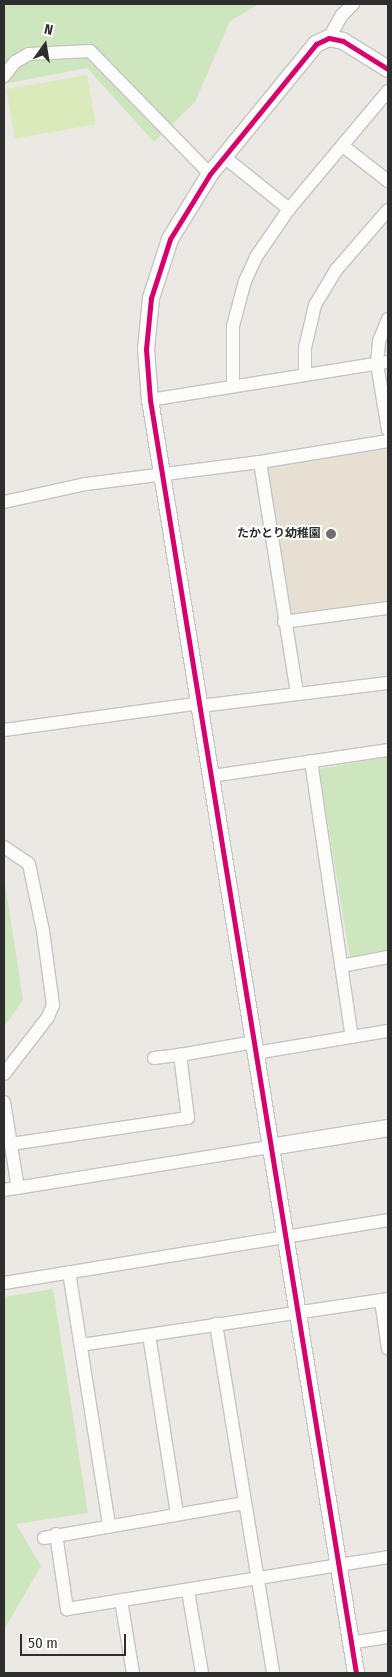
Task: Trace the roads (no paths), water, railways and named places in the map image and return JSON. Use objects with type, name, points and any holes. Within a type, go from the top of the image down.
[{"type":"street","points":[[353,4],[342,14],[329,38],[316,44],[223,156],[170,239],[151,298],[146,349],[150,400],[212,776],[285,1237],[295,1312],[356,1673]]},
{"type":"street","points":[[329,38],[343,41],[388,69]]},
{"type":"street","points":[[4,76],[14,62],[29,54],[90,51],[210,174]]},
{"type":"street","points":[[233,386],[233,326],[245,281],[269,235],[388,91]]},
{"type":"street","points":[[343,146],[388,181]]},
{"type":"street","points":[[223,156],[289,209]]},
{"type":"street","points":[[306,374],[305,348],[315,305],[336,270],[388,210]]},
{"type":"street","points":[[388,319],[379,341],[383,363],[388,430]]},
{"type":"street","points":[[150,400],[383,363]]},
{"type":"street","points":[[4,502],[86,484],[260,462],[388,441]]},
{"type":"street","points":[[260,462],[284,622],[297,693]]},
{"type":"street","points":[[284,622],[388,608]]},
{"type":"street","points":[[4,730],[388,682]]},
{"type":"street","points":[[212,776],[388,750]]},
{"type":"street","points":[[311,761],[352,1037]]},
{"type":"street","points":[[4,847],[29,864],[43,931],[53,1005],[48,1017],[4,1074]]},
{"type":"street","points":[[341,966],[388,957]]},
{"type":"street","points":[[154,1058],[352,1037],[388,1031]]},
{"type":"street","points":[[9,1148],[188,1118],[180,1055]]},
{"type":"street","points":[[4,1102],[9,1148],[18,1188]]},
{"type":"street","points":[[4,1190],[388,1128]]},
{"type":"street","points":[[4,1283],[388,1220]]},
{"type":"street","points":[[69,1272],[109,1524]]},
{"type":"street","points":[[81,1345],[384,1299],[388,1349]]},
{"type":"street","points":[[216,1324],[273,1673]]},
{"type":"street","points":[[149,1335],[177,1514]]},
{"type":"street","points":[[245,1503],[109,1524],[50,1536],[67,1610],[338,1567],[388,1557]]},
{"type":"street","points":[[188,1591],[202,1673]]},
{"type":"street","points":[[121,1600],[133,1673]]},
{"type":"street","points":[[350,1643],[388,1637]]},
{"type":"place","name":"たかとり幼稚園","points":[[331,534]]}]
